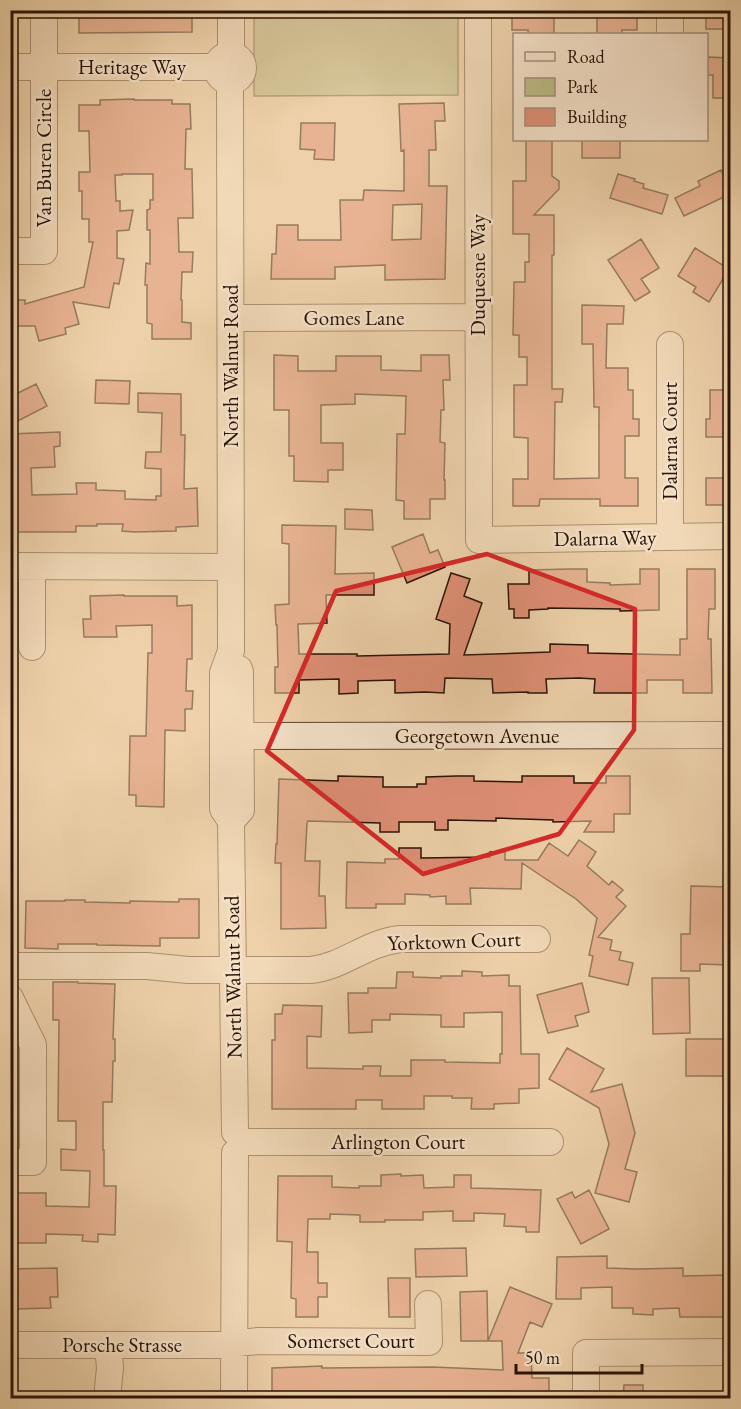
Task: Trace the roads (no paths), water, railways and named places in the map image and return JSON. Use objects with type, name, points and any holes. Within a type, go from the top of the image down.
[{"type":"street","points":[[44,10],[44,67]]},
{"type":"street","name":"North Walnut Road","points":[[231,10],[226,68],[231,318],[231,651],[223,673],[232,736],[223,810],[231,821],[232,970],[238,1142],[234,1398]]},
{"type":"street","name":"Duquesne Way","points":[[478,10],[479,540]]},
{"type":"street","points":[[670,10],[670,33]]},
{"type":"street","name":"Heritage Way","points":[[10,67],[226,68]]},
{"type":"street","name":"Van Buren Circle","points":[[10,251],[44,251],[44,67]]},
{"type":"street","name":"Gomes Lane","points":[[231,318],[478,317]]},
{"type":"street","name":"Dalarna Court","points":[[670,345],[670,537]]},
{"type":"street","name":"Dalarna Way","points":[[479,540],[730,536]]},
{"type":"street","points":[[32,647],[21,566],[231,567]]},
{"type":"street","name":"Georgetown Avenue","points":[[232,736],[730,735]]},
{"type":"street","name":"Yorktown Court","points":[[10,966],[147,966],[188,970],[303,971],[321,969],[374,945],[400,939],[537,939]]},
{"type":"street","points":[[10,998],[33,1045],[33,1162],[10,1162]]},
{"type":"street","name":"Arlington Court","points":[[238,1142],[550,1142]]},
{"type":"street","name":"Somerset Court","points":[[234,1343],[258,1341],[429,1342],[429,1304]]},
{"type":"street","name":"Porsche Strasse","points":[[10,1346],[234,1343]]},
{"type":"street","points":[[107,1398],[110,1368],[108,1345]]},
{"type":"street","points":[[586,1398],[586,1353],[730,1352]]}]
